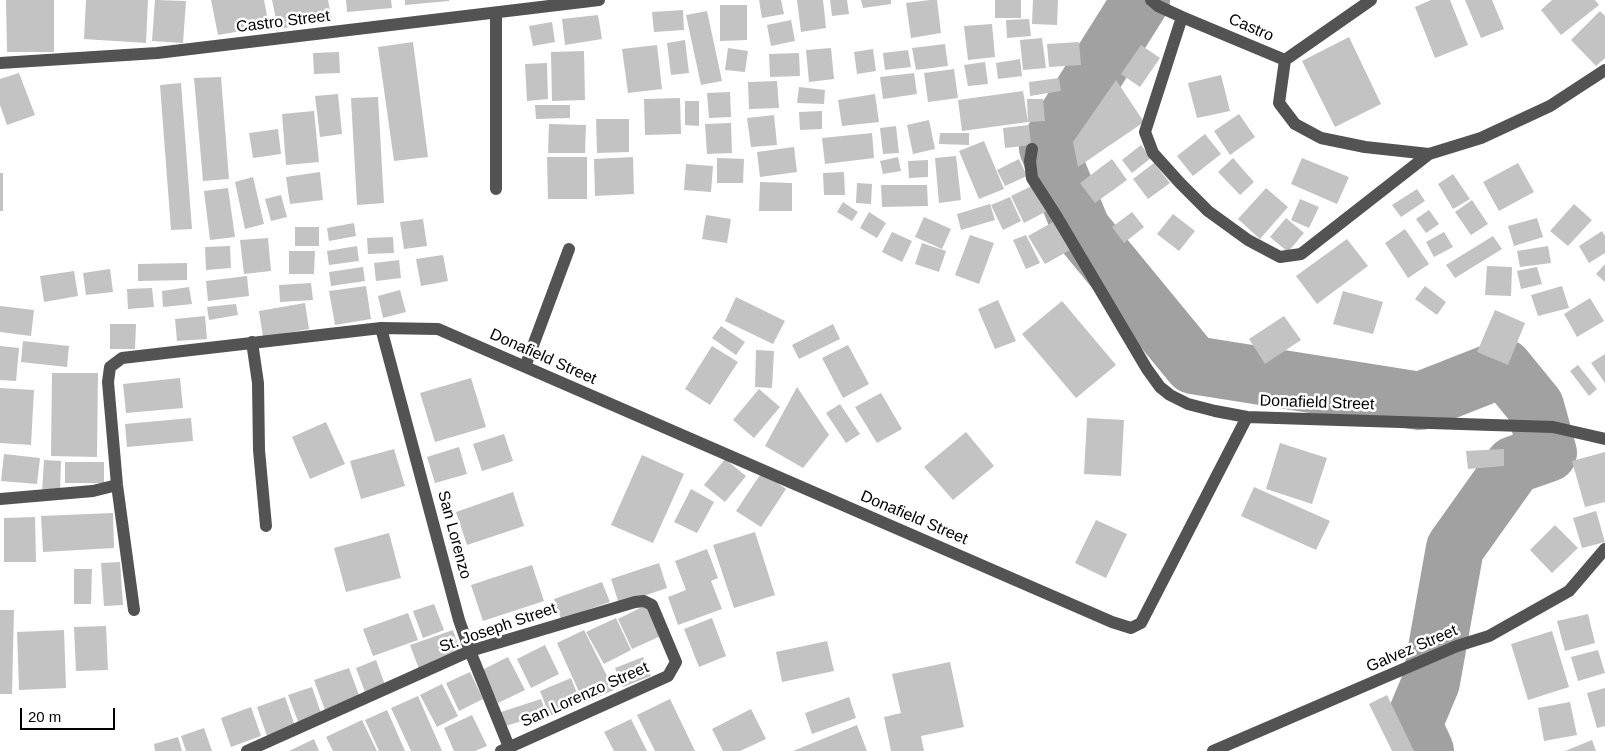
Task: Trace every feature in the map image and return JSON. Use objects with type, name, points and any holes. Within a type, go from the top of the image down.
[{"type":"street","name":"Castro Street","points":[[0,63],[157,52],[599,0]]},
{"type":"street","points":[[1371,0],[1285,60],[1279,104],[1295,124],[1321,138],[1365,147],[1429,154]]},
{"type":"street","name":"Castro","points":[[1155,3],[1182,17],[1285,60]]},
{"type":"street","points":[[496,13],[496,189]]},
{"type":"street","points":[[1182,17],[1145,132],[1153,153],[1208,211],[1248,240],[1280,256],[1301,254],[1429,154],[1480,138],[1550,106],[1605,70]]},
{"type":"street","points":[[1032,149],[1030,161],[1032,178],[1147,370],[1160,387],[1170,395],[1188,404],[1247,417]]},
{"type":"street","points":[[524,367],[569,249]]},
{"type":"street","name":"Donafield Street","points":[[116,485],[108,382],[110,367],[122,358],[381,328],[438,329],[1103,618],[1130,628],[1141,623],[1247,417],[1553,427],[1605,440]]},
{"type":"street","name":"San Lorenzo","points":[[381,328],[459,620],[505,749]]},
{"type":"street","points":[[252,342],[258,383],[259,450],[266,526]]},
{"type":"street","points":[[0,499],[93,491],[116,485],[134,610]]},
{"type":"street","name":"Galvez Street","points":[[1214,751],[1457,646],[1489,636],[1569,590],[1605,549]]},
{"type":"street","name":"St. Joseph Street","points":[[246,751],[470,651],[635,602],[644,602],[652,605],[676,662]]},
{"type":"street","name":"San Lorenzo Street","points":[[505,749],[668,676],[676,662]]},
{"type":"building","points":[[6,0],[54,0],[54,52],[7,52]]},
{"type":"building","points":[[86,0],[148,0],[146,43],[84,39]]},
{"type":"building","points":[[155,0],[186,1],[183,43],[152,41]]},
{"type":"building","points":[[211,0],[264,0],[269,26],[218,35]]},
{"type":"building","points":[[272,0],[328,0],[332,20],[278,29]]},
{"type":"building","points":[[346,0],[391,0],[392,8],[347,12]]},
{"type":"building","points":[[405,0],[449,0],[449,1],[405,5]]},
{"type":"building","points":[[759,0],[781,0],[784,14],[762,18]]},
{"type":"building","points":[[797,0],[823,0],[826,28],[801,32]]},
{"type":"building","points":[[830,0],[847,0],[849,14],[832,16]]},
{"type":"building","points":[[861,0],[891,0],[891,4],[863,8]]},
{"type":"building","points":[[937,0],[941,33],[911,38],[906,3]]},
{"type":"building","points":[[995,0],[1021,0],[1021,18],[995,18]]},
{"type":"building","points":[[1033,0],[1058,0],[1057,25],[1032,24]]},
{"type":"building","points":[[1431,0],[1450,0],[1468,45],[1435,58],[1415,7]]},
{"type":"building","points":[[1465,0],[1492,0],[1504,29],[1481,38]]},
{"type":"building","points":[[1552,0],[1595,0],[1599,5],[1561,35],[1541,10]]},
{"type":"building","points":[[720,5],[747,5],[747,40],[720,41]]},
{"type":"building","points":[[683,10],[684,30],[654,32],[652,12]]},
{"type":"building","points":[[707,11],[722,81],[701,85],[686,15]]},
{"type":"building","points":[[1600,11],[1605,16],[1605,58],[1596,66],[1571,40]]},
{"type":"building","points":[[598,15],[602,39],[565,45],[562,19]]},
{"type":"building","points":[[1029,19],[1031,36],[1007,38],[1006,20]]},
{"type":"building","points":[[791,20],[795,41],[771,46],[767,25]]},
{"type":"building","points":[[552,22],[555,42],[533,46],[529,26]]},
{"type":"building","points":[[992,24],[995,57],[968,60],[964,26]]},
{"type":"building","points":[[1349,37],[1381,104],[1335,127],[1302,61]]},
{"type":"building","points":[[1042,38],[1046,68],[1023,70],[1020,40]]},
{"type":"building","points":[[685,40],[689,73],[671,75],[667,43]]},
{"type":"building","points":[[413,42],[428,157],[394,161],[378,47]]},
{"type":"building","points":[[1079,42],[1081,65],[1049,67],[1047,44]]},
{"type":"building","points":[[945,44],[948,66],[916,70],[912,48]]},
{"type":"building","points":[[657,45],[662,89],[628,93],[622,49]]},
{"type":"building","points":[[1141,45],[1160,58],[1140,87],[1121,74]]},
{"type":"building","points":[[728,48],[748,51],[745,72],[725,70]]},
{"type":"building","points":[[831,48],[834,79],[809,82],[806,50]]},
{"type":"building","points":[[873,49],[876,71],[857,74],[854,52]]},
{"type":"building","points":[[908,50],[911,67],[885,70],[883,53]]},
{"type":"building","points":[[584,51],[585,100],[552,101],[551,52]]},
{"type":"building","points":[[339,52],[340,73],[314,74],[313,53]]},
{"type":"building","points":[[799,53],[800,76],[770,77],[769,54]]},
{"type":"building","points":[[1020,59],[1022,76],[998,79],[996,63]]},
{"type":"building","points":[[985,62],[988,84],[968,86],[964,65]]},
{"type":"building","points":[[547,63],[548,99],[527,101],[525,64]]},
{"type":"building","points":[[954,69],[958,98],[928,102],[924,73]]},
{"type":"building","points":[[19,73],[35,115],[7,125],[0,105],[0,79]]},
{"type":"building","points":[[914,73],[917,94],[883,99],[880,77]]},
{"type":"building","points":[[1221,75],[1230,111],[1197,118],[1188,83]]},
{"type":"building","points":[[221,77],[229,179],[203,181],[194,78]]},
{"type":"building","points":[[1059,78],[1061,91],[1030,96],[1029,82]]},
{"type":"building","points":[[1116,80],[1144,122],[1078,167],[1073,142]]},
{"type":"building","points":[[777,81],[779,108],[749,109],[748,82]]},
{"type":"building","points":[[181,83],[192,229],[171,230],[160,85]]},
{"type":"building","points":[[799,87],[825,90],[824,104],[797,103]]},
{"type":"building","points":[[1023,91],[1028,122],[962,131],[958,100]]},
{"type":"building","points":[[730,92],[731,117],[709,118],[707,93]]},
{"type":"building","points":[[338,94],[342,134],[320,137],[315,96]]},
{"type":"building","points":[[875,94],[879,122],[842,126],[838,100]]},
{"type":"building","points":[[378,97],[384,203],[357,205],[351,98]]},
{"type":"building","points":[[680,98],[681,134],[645,135],[644,99]]},
{"type":"building","points":[[1027,99],[1043,99],[1045,121],[1028,122]]},
{"type":"building","points":[[685,101],[699,101],[699,126],[685,125]]},
{"type":"building","points":[[535,105],[570,105],[570,118],[536,119]]},
{"type":"building","points":[[314,111],[319,162],[286,165],[282,114]]},
{"type":"building","points":[[822,111],[822,129],[800,130],[799,112]]},
{"type":"building","points":[[1239,114],[1255,137],[1230,155],[1214,131]]},
{"type":"building","points":[[774,115],[777,145],[751,147],[747,118]]},
{"type":"building","points":[[596,119],[629,119],[629,152],[597,153]]},
{"type":"building","points":[[929,120],[935,149],[913,154],[907,125]]},
{"type":"building","points":[[731,123],[732,153],[707,154],[705,124]]},
{"type":"building","points":[[549,124],[586,125],[585,153],[548,153]]},
{"type":"building","points":[[1029,125],[1031,145],[1005,148],[1003,128]]},
{"type":"building","points":[[896,126],[899,153],[883,154],[880,128]]},
{"type":"building","points":[[278,129],[281,154],[253,158],[249,133]]},
{"type":"building","points":[[872,133],[874,158],[825,164],[822,138]]},
{"type":"building","points":[[940,133],[969,133],[969,145],[939,144]]},
{"type":"building","points":[[1205,134],[1221,154],[1193,176],[1177,156]]},
{"type":"building","points":[[984,141],[1004,189],[979,199],[959,151]]},
{"type":"building","points":[[1141,145],[1151,158],[1132,173],[1122,160]]},
{"type":"building","points":[[794,147],[797,172],[760,177],[757,152]]},
{"type":"building","points":[[956,156],[961,200],[939,203],[935,158]]},
{"type":"building","points":[[547,157],[587,157],[587,199],[548,199]]},
{"type":"building","points":[[633,157],[634,194],[595,196],[594,159]]},
{"type":"building","points":[[898,157],[901,171],[883,174],[880,161]]},
{"type":"building","points":[[717,158],[744,159],[743,183],[717,183]]},
{"type":"building","points":[[1233,158],[1254,182],[1240,195],[1218,172]]},
{"type":"building","points":[[1302,158],[1349,177],[1337,204],[1291,184]]},
{"type":"building","points":[[1019,159],[1027,176],[1005,186],[997,170]]},
{"type":"building","points":[[1112,159],[1127,180],[1095,203],[1080,183]]},
{"type":"building","points":[[928,160],[928,177],[909,178],[908,161]]},
{"type":"building","points":[[1154,163],[1170,183],[1148,199],[1133,179]]},
{"type":"building","points":[[1518,163],[1534,192],[1499,211],[1483,182]]},
{"type":"building","points":[[686,164],[713,166],[711,192],[684,190]]},
{"type":"building","points":[[320,172],[323,200],[290,204],[286,177]]},
{"type":"building","points":[[844,172],[845,195],[824,195],[823,173]]},
{"type":"building","points":[[0,173],[3,173],[3,211],[0,211]]},
{"type":"building","points":[[1453,174],[1470,199],[1453,209],[1438,184]]},
{"type":"building","points":[[253,177],[264,224],[245,229],[235,182]]},
{"type":"building","points":[[760,182],[792,183],[792,211],[759,211]]},
{"type":"building","points":[[857,183],[872,184],[871,204],[856,203]]},
{"type":"building","points":[[881,185],[927,185],[928,206],[882,207]]},
{"type":"building","points":[[1034,185],[1047,211],[1024,223],[1011,196]]},
{"type":"building","points":[[228,188],[235,237],[210,240],[204,191]]},
{"type":"building","points":[[1266,188],[1288,207],[1260,239],[1238,219]]},
{"type":"building","points":[[1417,189],[1425,201],[1401,217],[1392,205]]},
{"type":"building","points":[[281,195],[287,217],[271,221],[265,199]]},
{"type":"building","points":[[1010,197],[1021,221],[1003,230],[991,205]]},
{"type":"building","points":[[1300,199],[1319,207],[1309,228],[1291,220]]},
{"type":"building","points":[[1472,200],[1488,224],[1471,235],[1455,212]]},
{"type":"building","points":[[843,202],[858,212],[852,221],[837,212]]},
{"type":"building","points":[[990,204],[995,220],[961,230],[957,214]]},
{"type":"building","points":[[1574,204],[1592,220],[1568,246],[1550,231]]},
{"type":"building","points":[[1429,210],[1439,224],[1426,233],[1416,219]]},
{"type":"building","points":[[869,212],[886,223],[877,238],[860,228]]},
{"type":"building","points":[[1132,212],[1144,227],[1124,243],[1112,227]]},
{"type":"building","points":[[1173,214],[1195,231],[1179,251],[1157,234]]},
{"type":"building","points":[[706,215],[731,219],[727,243],[702,239]]},
{"type":"building","points":[[924,217],[951,229],[942,249],[915,237]]},
{"type":"building","points":[[1286,218],[1304,233],[1288,252],[1270,237]]},
{"type":"building","points":[[1537,218],[1543,237],[1514,246],[1508,226]]},
{"type":"building","points":[[423,219],[427,246],[404,249],[400,222]]},
{"type":"building","points":[[1053,222],[1070,250],[1045,264],[1028,236]]},
{"type":"building","points":[[354,223],[356,236],[329,241],[327,228]]},
{"type":"building","points":[[295,227],[319,227],[319,246],[295,246]]},
{"type":"building","points":[[1405,229],[1429,264],[1408,278],[1385,243]]},
{"type":"building","points":[[1602,231],[1605,236],[1605,253],[1589,263],[1579,246]]},
{"type":"building","points":[[892,232],[912,241],[902,262],[882,252]]},
{"type":"building","points":[[1444,232],[1453,247],[1434,257],[1426,242]]},
{"type":"building","points":[[970,235],[994,243],[979,284],[955,275]]},
{"type":"building","points":[[1026,235],[1040,263],[1026,269],[1013,240]]},
{"type":"building","points":[[1493,236],[1502,249],[1455,278],[1446,265]]},
{"type":"building","points":[[393,237],[394,253],[368,254],[367,238]]},
{"type":"building","points":[[268,238],[271,271],[244,274],[240,240]]},
{"type":"building","points":[[1347,239],[1368,266],[1317,304],[1296,276]]},
{"type":"building","points":[[922,243],[946,251],[939,272],[915,264]]},
{"type":"building","points":[[230,246],[231,268],[206,270],[205,247]]},
{"type":"building","points":[[357,246],[359,261],[329,265],[327,251]]},
{"type":"building","points":[[1548,246],[1551,263],[1520,267],[1517,251]]},
{"type":"building","points":[[289,251],[315,251],[314,274],[289,274]]},
{"type":"building","points":[[443,255],[448,281],[421,286],[416,259]]},
{"type":"building","points":[[399,260],[401,278],[376,281],[374,263]]},
{"type":"building","points":[[187,263],[187,280],[138,281],[138,264]]},
{"type":"building","points":[[1605,264],[1605,282],[1596,274]]},
{"type":"building","points":[[1487,266],[1512,267],[1511,296],[1485,295]]},
{"type":"building","points":[[363,267],[365,281],[331,286],[329,272]]},
{"type":"building","points":[[1537,267],[1542,284],[1521,289],[1517,271]]},
{"type":"building","points":[[110,269],[113,292],[86,295],[83,273]]},
{"type":"building","points":[[74,271],[78,296],[44,302],[40,276]]},
{"type":"building","points":[[247,276],[249,296],[208,301],[206,281]]},
{"type":"building","points":[[311,283],[313,300],[280,302],[279,285]]},
{"type":"building","points":[[366,286],[371,319],[335,325],[329,291]]},
{"type":"building","points":[[1425,286],[1446,302],[1437,315],[1415,299]]},
{"type":"building","points":[[1562,286],[1569,308],[1538,316],[1531,295]]},
{"type":"building","points":[[189,287],[192,304],[163,307],[162,291]]},
{"type":"building","points":[[152,288],[154,307],[128,309],[127,289]]},
{"type":"building","points":[[400,290],[406,312],[383,318],[378,296]]},
{"type":"building","points":[[1343,291],[1383,302],[1373,334],[1333,324]]},
{"type":"building","points":[[736,297],[785,321],[773,344],[725,321]]},
{"type":"building","points":[[1590,298],[1604,321],[1577,337],[1564,314]]},
{"type":"building","points":[[998,300],[1016,341],[995,349],[978,309]]},
{"type":"building","points":[[1062,301],[1116,365],[1076,398],[1022,334]]},
{"type":"building","points":[[305,303],[309,329],[263,337],[259,311]]},
{"type":"building","points":[[236,304],[238,315],[209,320],[207,307]]},
{"type":"building","points":[[0,306],[34,310],[31,336],[0,332]]},
{"type":"building","points":[[1495,310],[1525,323],[1508,365],[1477,352]]},
{"type":"building","points":[[205,316],[207,339],[177,341],[175,319]]},
{"type":"building","points":[[1284,316],[1301,340],[1265,364],[1249,339]]},
{"type":"building","points":[[110,324],[136,324],[135,349],[110,349]]},
{"type":"building","points":[[833,324],[840,339],[799,359],[792,345]]},
{"type":"building","points":[[721,326],[745,342],[736,355],[712,338]]},
{"type":"building","points":[[23,341],[69,346],[67,367],[21,362]]},
{"type":"building","points":[[848,345],[869,384],[843,398],[822,358]]},
{"type":"building","points":[[0,346],[19,348],[16,381],[0,380]]},
{"type":"building","points":[[712,346],[738,362],[710,405],[685,389]]},
{"type":"building","points":[[756,350],[774,351],[772,388],[755,387]]},
{"type":"building","points":[[1605,354],[1605,383],[1591,363]]},
{"type":"building","points":[[1578,365],[1597,389],[1589,396],[1570,371]]},
{"type":"building","points":[[52,373],[98,373],[97,457],[51,456]]},
{"type":"building","points":[[180,378],[183,408],[126,413],[123,384]]},
{"type":"building","points":[[471,378],[486,427],[435,442],[420,393]]},
{"type":"building","points":[[797,387],[829,435],[803,468],[765,446]]},
{"type":"building","points":[[0,388],[34,390],[31,445],[0,443]]},
{"type":"building","points":[[759,389],[780,407],[754,438],[733,420]]},
{"type":"building","points":[[881,393],[902,429],[877,443],[855,407]]},
{"type":"building","points":[[840,404],[860,434],[846,443],[826,413]]},
{"type":"building","points":[[191,418],[193,441],[127,447],[125,424]]},
{"type":"building","points":[[1087,418],[1124,420],[1121,476],[1084,474]]},
{"type":"building","points":[[326,422],[345,464],[310,479],[292,437]]},
{"type":"building","points":[[966,432],[994,466],[953,500],[924,467]]},
{"type":"building","points":[[504,434],[513,461],[482,471],[473,444]]},
{"type":"building","points":[[1280,443],[1327,458],[1312,504],[1266,489]]},
{"type":"building","points":[[459,447],[467,474],[435,483],[427,457]]},
{"type":"building","points":[[394,449],[405,486],[361,499],[350,461]]},
{"type":"building","points":[[1504,449],[1504,466],[1468,469],[1466,451]]},
{"type":"building","points":[[1605,452],[1605,502],[1585,507],[1572,461]]},
{"type":"building","points":[[4,454],[40,458],[37,484],[1,481]]},
{"type":"building","points":[[642,455],[684,474],[653,543],[611,525]]},
{"type":"building","points":[[725,459],[746,476],[725,502],[704,485]]},
{"type":"building","points":[[44,460],[61,461],[60,493],[42,493]]},
{"type":"building","points":[[65,462],[104,462],[104,483],[65,483]]},
{"type":"building","points":[[762,472],[786,489],[761,527],[736,511]]},
{"type":"building","points":[[1254,487],[1330,521],[1316,550],[1241,516]]},
{"type":"building","points":[[691,489],[714,502],[697,533],[674,522]]},
{"type":"building","points":[[513,492],[524,526],[467,545],[456,512]]},
{"type":"building","points":[[1596,511],[1605,542],[1582,548],[1573,518]]},
{"type":"building","points":[[113,513],[114,548],[43,552],[41,516]]},
{"type":"building","points":[[35,517],[36,562],[4,562],[4,518]]},
{"type":"building","points":[[1096,520],[1127,534],[1106,578],[1075,563]]},
{"type":"building","points":[[1555,525],[1578,548],[1552,573],[1530,550]]},
{"type":"building","points":[[755,532],[775,595],[734,608],[713,545]]},
{"type":"building","points":[[389,533],[401,578],[346,592],[334,548]]},
{"type":"building","points":[[707,549],[718,578],[711,581],[722,609],[678,625],[668,597],[686,590],[675,561]]},
{"type":"building","points":[[120,562],[123,605],[104,606],[101,563]]},
{"type":"building","points":[[659,563],[667,588],[619,604],[611,579]]},
{"type":"building","points":[[532,565],[544,601],[483,621],[471,585]]},
{"type":"building","points":[[74,569],[92,569],[91,604],[74,604]]},
{"type":"building","points":[[602,582],[610,602],[561,619],[554,599]]},
{"type":"building","points":[[434,604],[444,630],[423,638],[413,611]]},
{"type":"building","points":[[648,604],[663,635],[632,649],[618,619]]},
{"type":"building","points":[[0,610],[14,610],[12,694],[0,694]]},
{"type":"building","points":[[408,613],[418,640],[373,656],[363,629]]},
{"type":"building","points":[[1588,614],[1595,643],[1565,651],[1557,621]]},
{"type":"building","points":[[616,618],[631,650],[604,664],[586,632]]},
{"type":"building","points":[[712,618],[726,656],[699,667],[684,629]]},
{"type":"building","points":[[106,626],[108,670],[76,671],[74,627]]},
{"type":"building","points":[[64,630],[66,688],[19,690],[17,632]]},
{"type":"building","points":[[453,630],[461,653],[419,669],[410,645]]},
{"type":"building","points":[[584,630],[614,690],[584,703],[557,643]]},
{"type":"building","points":[[1552,631],[1569,687],[1528,700],[1511,644]]},
{"type":"building","points":[[827,641],[834,671],[782,682],[776,652]]},
{"type":"building","points":[[545,645],[559,674],[531,688],[517,659]]},
{"type":"building","points":[[1598,650],[1605,673],[1578,681],[1571,657]]},
{"type":"building","points":[[508,657],[525,690],[498,703],[482,670]]},
{"type":"building","points":[[643,657],[651,676],[623,687],[615,668]]},
{"type":"building","points":[[376,660],[385,685],[365,692],[356,668]]},
{"type":"building","points":[[950,662],[964,727],[921,736],[924,751],[891,751],[884,717],[901,713],[892,674]]},
{"type":"building","points":[[349,668],[360,698],[325,710],[314,680]]},
{"type":"building","points":[[470,672],[483,699],[459,711],[446,683]]},
{"type":"building","points":[[571,678],[581,703],[550,716],[540,691]]},
{"type":"building","points":[[442,684],[458,716],[437,727],[420,695]]},
{"type":"building","points":[[312,687],[322,716],[299,724],[288,695]]},
{"type":"building","points":[[1605,688],[1605,726],[1597,728],[1587,693]]},
{"type":"building","points":[[1387,695],[1414,751],[1392,751],[1369,704]]},
{"type":"building","points":[[418,696],[442,751],[411,751],[391,708]]},
{"type":"building","points":[[285,697],[295,726],[267,736],[257,707]]},
{"type":"building","points":[[849,697],[856,718],[812,734],[805,713]]},
{"type":"building","points":[[541,699],[546,713],[503,727],[498,713]]},
{"type":"building","points":[[670,699],[695,751],[655,751],[637,715]]},
{"type":"building","points":[[1570,702],[1577,735],[1544,741],[1538,708]]},
{"type":"building","points":[[251,707],[261,736],[231,747],[221,718]]},
{"type":"building","points":[[751,709],[766,739],[740,751],[723,751],[712,729]]},
{"type":"building","points":[[387,710],[405,751],[379,751],[365,720]]},
{"type":"building","points":[[472,715],[487,746],[475,751],[454,751],[444,728]]},
{"type":"building","points":[[631,719],[647,751],[614,751],[604,732]]},
{"type":"building","points":[[362,720],[377,751],[333,751],[326,737]]},
{"type":"building","points":[[857,725],[867,751],[793,751]]},
{"type":"building","points":[[204,728],[212,751],[186,751],[181,736]]},
{"type":"building","points":[[178,737],[182,751],[155,751],[154,744]]},
{"type":"building","points":[[314,739],[319,751],[289,751]]},
{"type":"building","points":[[1592,740],[1596,751],[1565,751]]},
{"type":"waterway","points":[[1141,0],[1048,148],[1082,230],[1193,365],[1420,401],[1504,368],[1535,406],[1548,453],[1514,465],[1455,548],[1431,682],[1413,725],[1425,751]]}]
